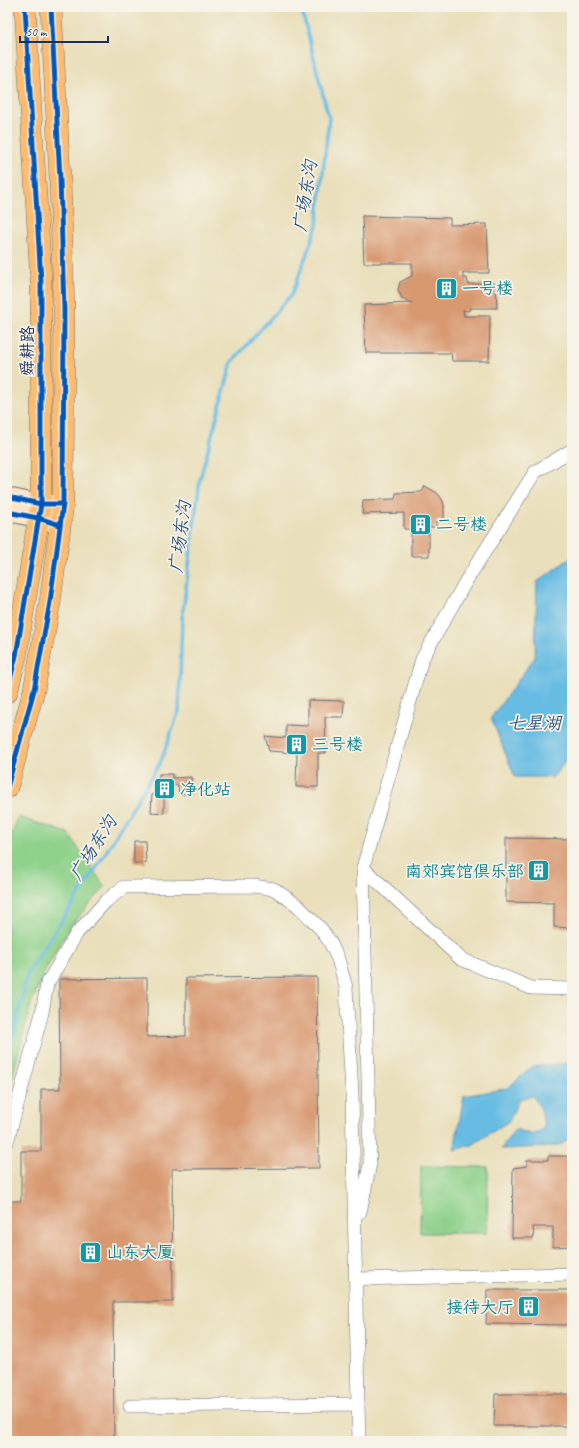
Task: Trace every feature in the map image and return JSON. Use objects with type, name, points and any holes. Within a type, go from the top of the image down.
[{"type":"main road","name":"舜耕路","points":[[7,692],[16,656],[39,511],[41,282],[25,7]]},
{"type":"main road","points":[[7,788],[34,690],[50,602],[63,504],[64,309],[60,179],[51,7]]},
{"type":"main road","points":[[7,497],[39,511],[60,525]]},
{"type":"main road","points":[[7,512],[39,511],[63,504]]},
{"type":"street","points":[[355,1236],[370,1164],[363,868],[422,659],[466,581],[535,472],[572,450]]},
{"type":"street","points":[[363,868],[461,959],[531,988],[572,989]]},
{"type":"street","points":[[7,1142],[42,1013],[47,984],[77,933],[106,901],[124,887],[253,886],[274,890],[297,905],[321,928],[330,942],[338,959],[346,987],[352,1093],[359,1441]]},
{"type":"street","points":[[356,1279],[572,1274]]},
{"type":"street","points":[[130,1406],[358,1404]]},
{"type":"green space","points":[[18,817],[68,833],[105,887],[70,926],[47,967],[31,1004],[7,1098],[7,849]]},
{"type":"green space","points":[[421,1166],[488,1167],[487,1233],[420,1233]]},
{"type":"water","name":"七星湖","points":[[572,557],[572,754],[553,777],[515,777],[491,718],[535,657],[537,582]]},
{"type":"water","points":[[569,1063],[572,1064],[572,1136],[562,1144],[548,1147],[501,1149],[515,1129],[534,1135],[544,1128],[542,1111],[533,1096],[519,1099],[509,1121],[472,1145],[454,1150],[464,1096],[508,1088],[531,1067]]},
{"type":"building","name":"一号楼","points":[[362,216],[450,218],[450,225],[487,224],[489,273],[463,273],[463,278],[467,278],[468,284],[496,284],[497,308],[469,308],[469,311],[463,310],[464,316],[490,316],[489,361],[452,361],[451,353],[366,353],[364,305],[412,303],[402,298],[398,290],[400,282],[412,276],[412,263],[364,263]]},
{"type":"building","name":"二号楼","points":[[425,486],[437,493],[442,499],[444,505],[444,521],[436,521],[436,527],[429,527],[429,556],[411,556],[411,529],[404,529],[404,513],[362,514],[363,500],[395,499],[396,493],[422,492]]},
{"type":"building","name":"三号楼","points":[[308,700],[344,701],[343,717],[325,717],[326,753],[318,753],[318,787],[296,787],[297,753],[269,751],[265,736],[286,738],[286,725],[308,726]]},
{"type":"building","name":"净化站","points":[[159,774],[172,774],[172,778],[191,777],[191,794],[179,794],[178,785],[171,785],[172,796],[164,795],[164,813],[151,812],[152,794],[157,795]]},
{"type":"building","name":"南郊宾馆俱乐部","points":[[506,838],[572,839],[572,928],[554,927],[554,903],[506,902]]},
{"type":"building","points":[[134,841],[145,841],[146,863],[134,863]]},
{"type":"building","name":"山东大厦","points":[[317,977],[319,1168],[172,1169],[173,1302],[113,1302],[114,1441],[7,1441],[7,1201],[21,1201],[21,1151],[41,1151],[41,1089],[60,1089],[59,979],[147,978],[147,1037],[186,1036],[186,978]]},
{"type":"building","points":[[548,1156],[572,1156],[572,1246],[553,1247],[553,1227],[533,1227],[534,1238],[512,1238],[513,1168],[527,1166],[527,1160],[548,1160]]},
{"type":"building","name":"接待大厅","points":[[487,1290],[572,1290],[572,1325],[486,1324]]},
{"type":"building","points":[[495,1394],[572,1394],[572,1426],[494,1426]]},
{"type":"waterway","name":"广场东沟","points":[[7,1062],[28,972],[102,859],[161,761],[179,711],[182,619],[200,479],[232,362],[292,294],[317,226],[329,119],[301,7]]},
{"type":"cycle path","points":[[7,692],[16,656],[41,504],[41,282],[25,7]]},
{"type":"cycle path","points":[[7,788],[34,690],[50,602],[63,504],[64,309],[60,179],[51,7]]},
{"type":"cycle path","points":[[7,497],[41,504],[63,504]]},
{"type":"cycle path","points":[[7,512],[38,518],[60,525]]},
{"type":"place","name":"一号楼","points":[[447,288]]},
{"type":"place","name":"二号楼","points":[[420,524]]},
{"type":"place","name":"三号楼","points":[[296,744]]},
{"type":"place","name":"净化站","points":[[165,789]]},
{"type":"place","name":"南郊宾馆俱乐部","points":[[539,871]]},
{"type":"place","name":"山东大厦","points":[[90,1252]]},
{"type":"place","name":"接待大厅","points":[[529,1307]]}]
